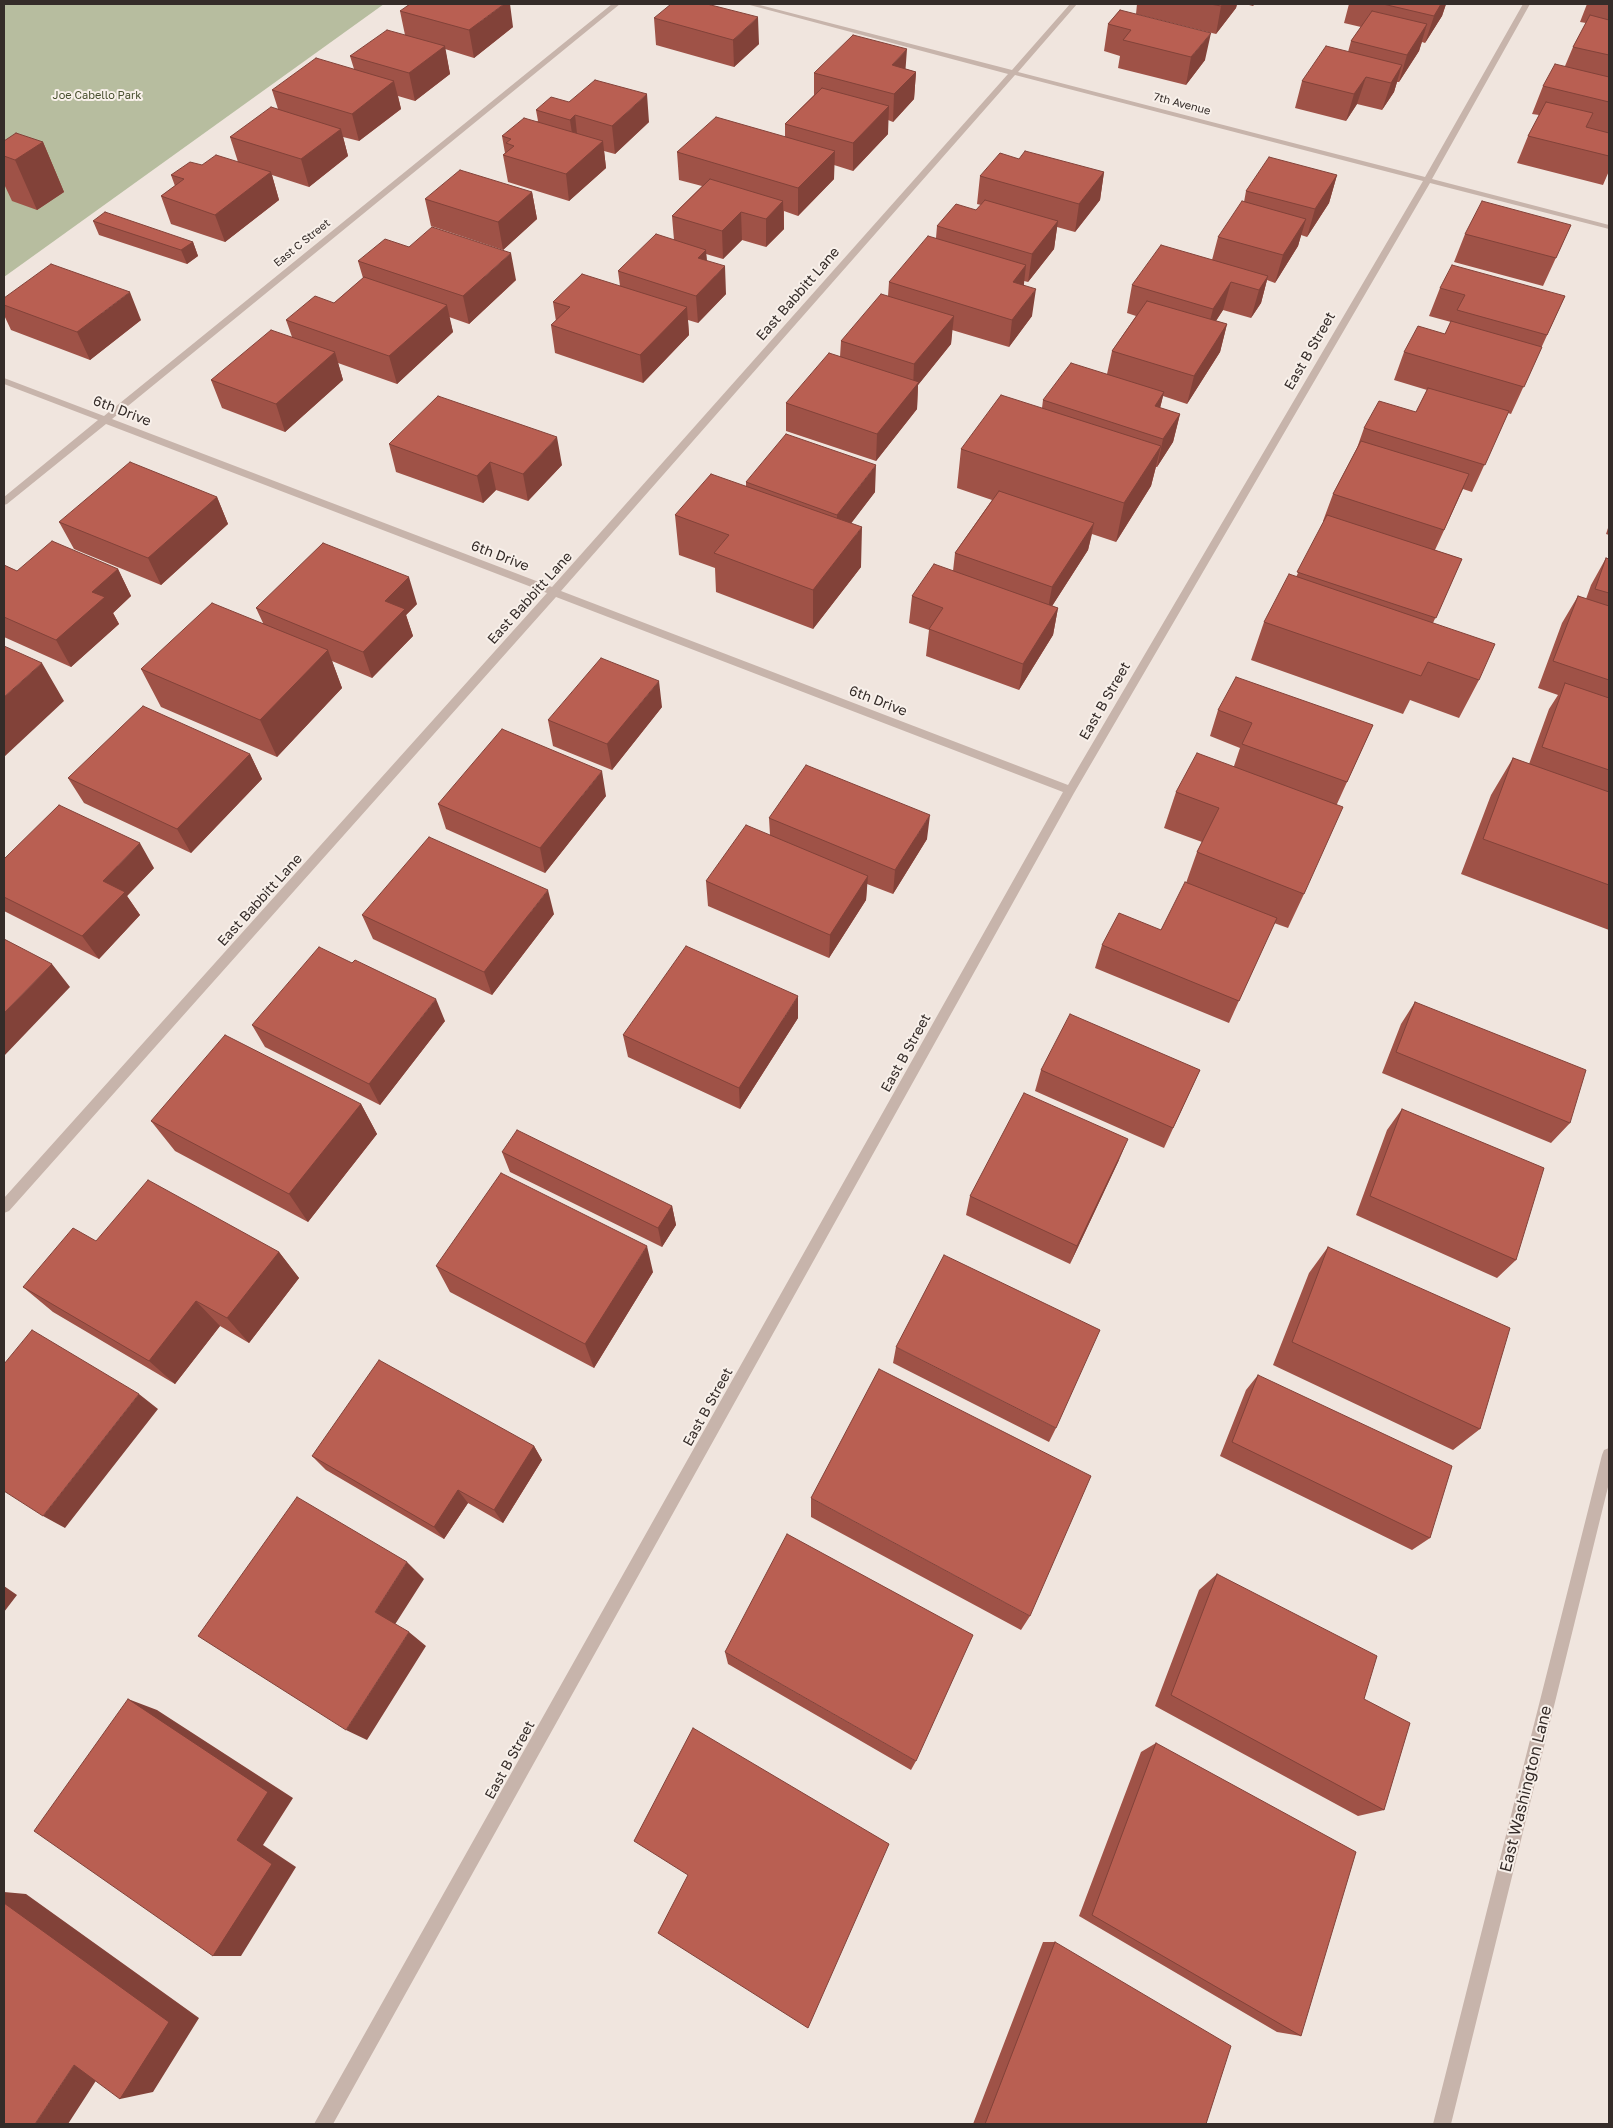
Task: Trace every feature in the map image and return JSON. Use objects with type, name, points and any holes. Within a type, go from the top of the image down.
[{"type":"street","name":"East C Street","points":[[4,502],[616,4]]},
{"type":"street","name":"7th Avenue","points":[[749,4],[1609,227]]},
{"type":"street","name":"East Babbitt Lane","points":[[4,1207],[554,592],[1074,4]]},
{"type":"street","name":"East B Street","points":[[323,2124],[1070,790],[1428,180],[1527,4]]},
{"type":"street","name":"6th Drive","points":[[4,380],[1070,790]]},
{"type":"street","name":"East Washington Lane","points":[[1442,2124],[1609,1455]]},
{"type":"green space","name":"Joe Cabello Park","points":[[4,4],[384,4],[4,277]]},
{"type":"building","points":[[410,4],[504,4],[469,30],[400,11]]},
{"type":"building","points":[[671,4],[707,4],[758,17],[733,40],[654,18]]},
{"type":"building","points":[[1383,4],[1441,4],[1434,16]]},
{"type":"building","points":[[1120,10],[1211,33],[1191,57],[1123,40],[1131,30],[1108,24]]},
{"type":"building","points":[[1372,11],[1427,24],[1407,55],[1351,41]]},
{"type":"building","points":[[1590,15],[1609,20],[1609,55],[1573,47]]},
{"type":"building","points":[[387,30],[445,46],[409,73],[350,56]]},
{"type":"building","points":[[853,35],[907,49],[892,65],[916,72],[894,94],[814,73]]},
{"type":"building","points":[[1326,46],[1402,65],[1391,83],[1366,77],[1354,94],[1302,81]]},
{"type":"building","points":[[316,58],[394,81],[352,114],[272,90]]},
{"type":"building","points":[[1555,64],[1609,77],[1609,102],[1543,86]]},
{"type":"building","points":[[595,80],[647,94],[612,126],[575,115],[570,120],[536,110],[551,97],[569,102]]},
{"type":"building","points":[[822,88],[889,106],[853,143],[785,124]]},
{"type":"building","points":[[1546,102],[1593,113],[1586,127],[1609,133],[1609,156],[1528,136]]},
{"type":"building","points":[[271,107],[341,129],[301,159],[230,137]]},
{"type":"building","points":[[716,117],[835,151],[798,188],[677,152]]},
{"type":"building","points":[[524,118],[603,141],[566,174],[503,155],[514,146],[506,143],[511,139],[502,136]]},
{"type":"building","points":[[16,133],[43,142],[15,160],[4,156],[4,141]]},
{"type":"building","points":[[1025,151],[1104,172],[1079,204],[980,176],[1000,153],[1019,159]]},
{"type":"building","points":[[216,155],[271,172],[215,215],[161,196],[184,179],[171,175],[190,162],[202,165]]},
{"type":"building","points":[[1269,157],[1337,175],[1315,209],[1246,191]]},
{"type":"building","points":[[460,170],[532,192],[498,222],[425,199]]},
{"type":"building","points":[[710,179],[783,201],[766,219],[741,212],[722,231],[672,216]]},
{"type":"building","points":[[985,200],[1058,221],[1032,254],[937,226],[956,204],[976,210]]},
{"type":"building","points":[[1242,201],[1306,219],[1283,255],[1218,237]]},
{"type":"building","points":[[1482,201],[1571,225],[1556,258],[1465,234]]},
{"type":"building","points":[[105,212],[193,242],[181,250],[93,221]]},
{"type":"building","points":[[432,227],[511,253],[463,296],[358,261],[385,239],[409,247]]},
{"type":"building","points":[[656,234],[706,250],[698,258],[725,266],[696,296],[618,271]]},
{"type":"building","points":[[928,236],[1026,265],[1013,282],[1036,289],[1012,320],[889,282]]},
{"type":"building","points":[[1161,245],[1268,276],[1259,290],[1231,282],[1213,309],[1132,285]]},
{"type":"building","points":[[51,264],[130,292],[77,332],[4,305],[4,298]]},
{"type":"building","points":[[1452,265],[1565,296],[1547,335],[1457,310],[1465,295],[1440,288]]},
{"type":"building","points":[[582,274],[687,307],[640,355],[551,325],[570,307],[553,302]]},
{"type":"building","points":[[364,277],[447,305],[389,356],[286,320],[315,296],[334,303]]},
{"type":"building","points":[[881,294],[954,316],[914,364],[841,341]]},
{"type":"building","points":[[1147,301],[1227,324],[1194,376],[1112,351]]},
{"type":"building","points":[[1451,321],[1542,347],[1524,387],[1404,352],[1418,326],[1445,334]]},
{"type":"building","points":[[271,330],[335,352],[276,404],[211,380]]},
{"type":"building","points":[[829,353],[919,382],[877,434],[786,403]]},
{"type":"building","points":[[1071,363],[1164,392],[1155,406],[1180,414],[1163,439],[1043,400]]},
{"type":"building","points":[[1428,388],[1509,411],[1485,465],[1364,428],[1379,401],[1416,412]]},
{"type":"building","points":[[1001,395],[1161,446],[1124,503],[961,449]]},
{"type":"building","points":[[438,396],[557,437],[523,474],[490,462],[477,476],[389,444]]},
{"type":"building","points":[[786,434],[876,465],[837,515],[746,482]]},
{"type":"building","points":[[1361,441],[1469,474],[1444,530],[1333,494]]},
{"type":"building","points":[[130,462],[217,497],[148,558],[59,522]]},
{"type":"building","points":[[711,474],[862,527],[813,590],[714,553],[729,535],[675,515]]},
{"type":"building","points":[[999,491],[1094,523],[1052,587],[955,553]]},
{"type":"building","points":[[1327,515],[1462,559],[1436,618],[1297,572]]},
{"type":"building","points":[[52,541],[118,569],[92,592],[105,597],[56,640],[4,617],[4,565],[17,571]]},
{"type":"building","points":[[323,543],[409,577],[385,601],[405,609],[363,652],[256,608]]},
{"type":"building","points":[[1606,558],[1609,559],[1609,593],[1595,589]]},
{"type":"building","points":[[934,564],[1058,608],[1023,664],[929,629],[943,608],[912,596]]},
{"type":"building","points":[[1289,574],[1495,644],[1479,680],[1428,662],[1421,676],[1264,622]]},
{"type":"building","points":[[1578,596],[1609,606],[1609,680],[1553,661]]},
{"type":"building","points":[[212,603],[328,650],[260,720],[141,669]]},
{"type":"building","points":[[4,646],[42,663],[4,697]]},
{"type":"building","points":[[601,658],[659,681],[607,744],[548,720]]},
{"type":"building","points":[[1236,677],[1373,725],[1347,782],[1242,744],[1252,723],[1218,710]]},
{"type":"building","points":[[1565,683],[1609,698],[1609,770],[1542,747]]},
{"type":"building","points":[[143,706],[250,754],[177,829],[68,778]]},
{"type":"building","points":[[502,729],[602,771],[540,848],[438,804]]},
{"type":"building","points":[[1197,753],[1343,807],[1304,894],[1197,852],[1219,808],[1176,792]]},
{"type":"building","points":[[1513,758],[1609,792],[1609,885],[1483,839]]},
{"type":"building","points":[[806,765],[930,815],[895,870],[769,818]]},
{"type":"building","points":[[59,805],[140,843],[103,881],[125,892],[82,936],[4,897],[4,859]]},
{"type":"building","points":[[746,825],[868,876],[830,935],[706,881]]},
{"type":"building","points":[[429,837],[548,890],[484,972],[362,915]]},
{"type":"building","points":[[1185,882],[1277,918],[1239,1001],[1102,945],[1119,913],[1161,930]]},
{"type":"building","points":[[4,939],[52,964],[4,1013]]},
{"type":"building","points":[[686,946],[798,996],[739,1088],[623,1035]]},
{"type":"building","points":[[319,947],[352,963],[355,960],[436,999],[369,1084],[252,1025]]},
{"type":"building","points":[[1415,1002],[1586,1070],[1570,1123],[1396,1052]]},
{"type":"building","points":[[1070,1014],[1200,1070],[1173,1128],[1041,1070]]},
{"type":"building","points":[[225,1035],[361,1104],[289,1194],[151,1121]]},
{"type":"building","points":[[1024,1093],[1128,1139],[1077,1246],[970,1196]]},
{"type":"building","points":[[1402,1109],[1544,1168],[1516,1260],[1370,1196]]},
{"type":"building","points":[[517,1130],[672,1206],[658,1228],[502,1152]]},
{"type":"building","points":[[501,1173],[647,1246],[585,1344],[436,1266]]},
{"type":"building","points":[[148,1180],[279,1252],[227,1318],[196,1301],[149,1361],[23,1287],[73,1228],[96,1241]]},
{"type":"building","points":[[1328,1247],[1510,1328],[1480,1429],[1292,1342]]},
{"type":"building","points":[[944,1255],[1100,1330],[1056,1428],[896,1347]]},
{"type":"building","points":[[32,1330],[139,1394],[43,1516],[4,1491],[4,1364]]},
{"type":"building","points":[[379,1360],[534,1446],[494,1510],[458,1490],[434,1527],[312,1456]]},
{"type":"building","points":[[879,1369],[1091,1476],[1030,1616],[811,1498]]},
{"type":"building","points":[[1258,1375],[1452,1466],[1430,1538],[1232,1442]]},
{"type":"building","points":[[297,1497],[407,1562],[375,1612],[409,1632],[346,1730],[198,1636]]},
{"type":"building","points":[[787,1534],[973,1635],[916,1761],[725,1652]]},
{"type":"building","points":[[1217,1574],[1377,1656],[1364,1699],[1410,1723],[1384,1810],[1171,1695]]},
{"type":"building","points":[[128,1699],[268,1792],[237,1840],[272,1864],[213,1956],[34,1831]]},
{"type":"building","points":[[693,1728],[889,1844],[808,2028],[658,1933],[688,1875],[634,1841]]},
{"type":"building","points":[[1156,1743],[1356,1852],[1301,2036],[1092,1915]]},
{"type":"building","points":[[4,1903],[169,2022],[120,2099],[74,2065],[35,2124],[4,2124]]},
{"type":"building","points":[[1055,1942],[1231,2046],[1206,2124],[985,2124]]}]
